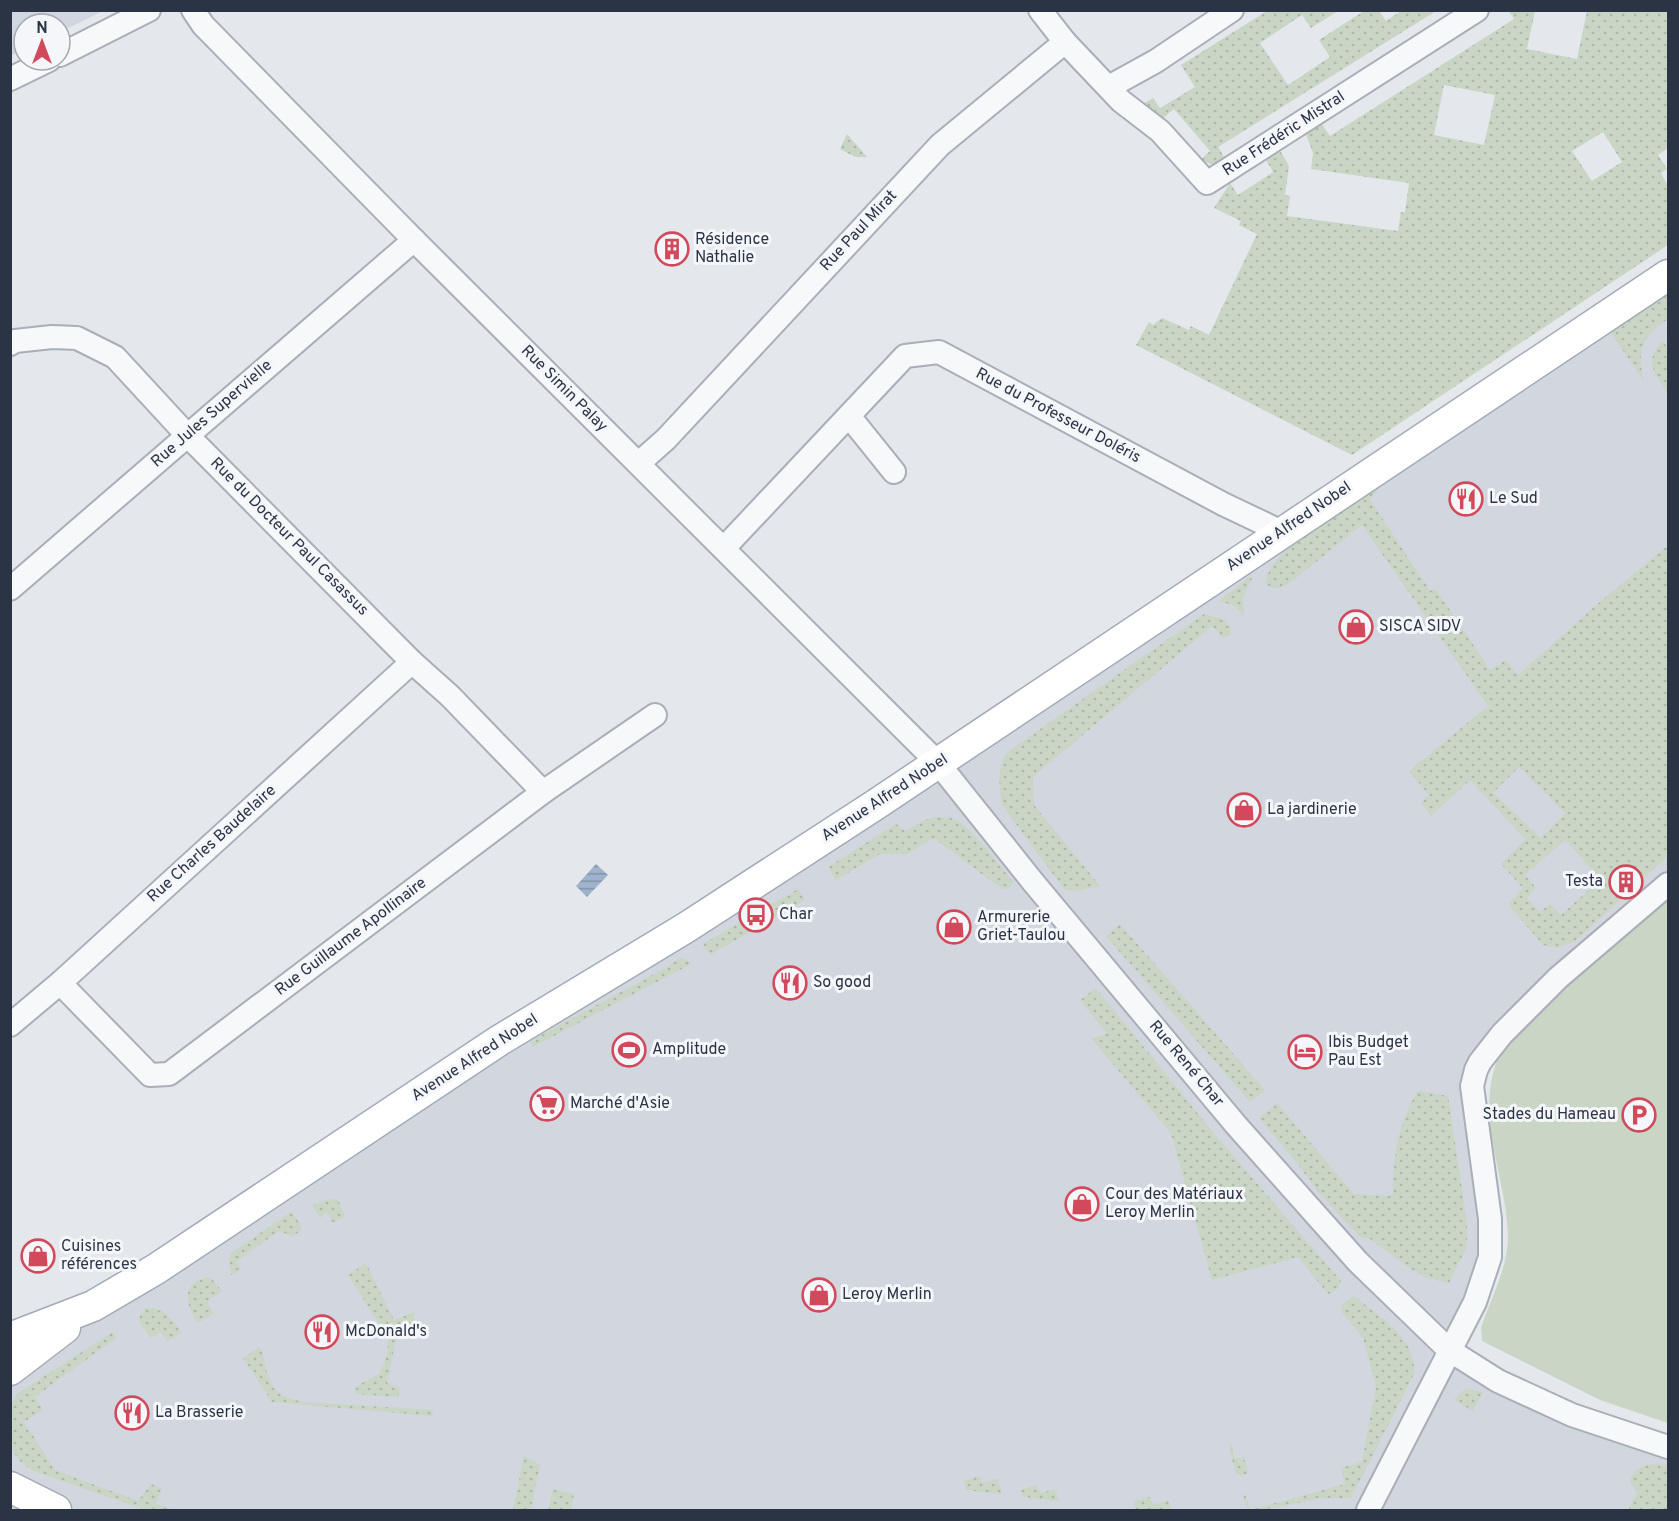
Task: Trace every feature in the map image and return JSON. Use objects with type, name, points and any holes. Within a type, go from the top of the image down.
[{"type":"main road","name":"Avenue Alfred Nobel","points":[[10,1370],[93,1306],[156,1269],[500,1040],[687,927],[938,763],[1668,275]]},
{"type":"main road","name":"Avenue Alfred Nobel","points":[[10,1338],[93,1306]]},
{"type":"main road","points":[[10,1487],[56,1510]]},
{"type":"street","points":[[72,49],[149,10]]},
{"type":"street","name":"Rue Simin Palay","points":[[193,10],[203,26],[414,240],[938,763]]},
{"type":"street","points":[[1040,10],[1065,42]]},
{"type":"street","points":[[1109,87],[1156,61],[1232,10]]},
{"type":"street","name":"Rue Frédéric Mistral","points":[[1065,42],[1122,101],[1160,131],[1208,183],[1477,10]]},
{"type":"street","name":"Rue Paul Mirat","points":[[639,463],[666,439],[940,145],[1065,42]]},
{"type":"street","points":[[10,79],[24,72]]},
{"type":"street","name":"Rue Jules Supervielle","points":[[10,589],[414,240]]},
{"type":"street","name":"Rue du Docteur Paul Casassus","points":[[10,344],[15,341],[52,337],[77,338],[115,357],[187,435],[412,662],[450,696],[543,792]]},
{"type":"street","name":"Rue du Professeur Doléris","points":[[724,548],[905,356],[939,352],[1223,504],[1282,532]]},
{"type":"street","points":[[849,416],[894,472]]},
{"type":"street","name":"Rue Charles Baudelaire","points":[[10,1024],[60,983],[412,662]]},
{"type":"street","name":"Rue Guillaume Apollinaire","points":[[60,983],[150,1075],[169,1074],[543,792],[655,715]]},
{"type":"street","name":"Rue René Char","points":[[938,763],[1033,882],[1236,1125],[1358,1262],[1449,1350],[1498,1381],[1572,1415],[1668,1448]]},
{"type":"street","points":[[1368,1510],[1475,1302],[1490,1257],[1490,1219],[1472,1086],[1476,1070],[1502,1034],[1558,978],[1668,884]]},
{"type":"shaded area","points":[[11,10],[103,10],[72,26],[72,12],[12,12],[11,56]]},
{"type":"shaded area","points":[[1668,275],[1668,884],[1480,1062],[1490,1219],[1449,1350],[1668,1447],[1668,1510],[11,1510],[11,1338],[93,1306]]},
{"type":"green space","points":[[1267,11],[1338,11],[1311,28],[1302,15],[1260,43],[1288,85],[1330,57],[1319,40],[1364,11],[1379,11],[1386,21],[1401,11],[1436,11],[1218,147],[1226,160],[1212,164],[1199,161],[1210,151],[1174,109],[1162,119],[1143,104],[1153,98],[1160,108],[1195,87],[1181,65]]},
{"type":"green space","points":[[1509,11],[1535,11],[1527,49],[1577,59],[1587,11],[1668,11],[1668,148],[1658,155],[1667,169],[1661,173],[1668,186],[1668,245],[1352,455],[1136,345],[1149,322],[1153,325],[1162,318],[1189,330],[1191,326],[1209,335],[1257,234],[1239,225],[1241,221],[1214,208],[1230,183],[1238,195],[1273,172],[1266,160],[1275,153],[1281,152],[1289,166],[1285,195],[1290,196],[1287,216],[1398,231],[1401,212],[1405,212],[1409,183],[1311,169],[1313,153],[1306,134],[1322,124],[1330,136],[1514,19]],"holes":[[[1444,85],[1495,95],[1484,145],[1434,135]],[[1603,132],[1622,162],[1592,181],[1572,151]]]},
{"type":"green space","points":[[847,134],[867,157],[855,157],[840,149]]},
{"type":"green space","points":[[1668,290],[1668,319],[1652,331],[1643,344],[1641,360],[1644,381],[1609,330]]},
{"type":"green space","points":[[1663,341],[1668,349],[1668,394],[1653,368],[1652,361],[1653,355]]},
{"type":"green space","points":[[1372,489],[1376,493],[1369,498],[1430,591],[1436,589],[1490,670],[1506,660],[1518,675],[1668,545],[1668,856],[1574,942],[1556,948],[1543,945],[1508,904],[1523,888],[1501,864],[1525,839],[1470,780],[1431,816],[1421,803],[1429,795],[1409,771],[1488,706],[1362,525],[1287,585],[1273,588],[1266,583],[1269,572],[1277,559],[1290,546],[1364,490]],"holes":[[[1519,767],[1565,813],[1541,838],[1493,793]],[[1565,840],[1601,879],[1561,915],[1550,904],[1540,912],[1527,898],[1536,888],[1525,875]]]},
{"type":"green space","points":[[1249,577],[1252,579],[1243,597],[1244,616],[1233,605],[1219,601]]},
{"type":"green space","points":[[1204,614],[1225,620],[1230,626],[1231,635],[1223,638],[1212,626],[1033,777],[1034,805],[1100,886],[1078,891],[1064,889],[1002,805],[999,779],[1003,759],[1009,751]]},
{"type":"green space","points":[[935,817],[954,819],[969,830],[1013,882],[1010,888],[1002,889],[935,839],[908,854],[880,854],[836,880],[828,867],[896,824],[905,831],[922,821]]},
{"type":"green space","points":[[798,889],[805,900],[710,955],[703,944]]},
{"type":"green space","points":[[1668,892],[1668,1423],[1600,1400],[1482,1341],[1481,1328],[1502,1272],[1508,1237],[1490,1118],[1490,1094],[1494,1071],[1503,1048],[1520,1027]]},
{"type":"green space","points":[[1120,924],[1265,1090],[1250,1102],[1106,936]]},
{"type":"green space","points":[[679,958],[685,958],[691,964],[533,1047],[530,1041],[669,966]]},
{"type":"green space","points":[[1096,988],[1212,1131],[1341,1281],[1335,1291],[1328,1294],[1298,1257],[1212,1280],[1171,1133],[1091,1038],[1107,1034],[1080,1000]]},
{"type":"green space","points":[[1418,1091],[1448,1096],[1467,1222],[1467,1246],[1449,1283],[1425,1277],[1370,1239],[1359,1236],[1318,1192],[1259,1118],[1277,1103],[1354,1194],[1388,1196],[1393,1194],[1394,1167],[1401,1127]]},
{"type":"green space","points":[[329,1199],[338,1200],[345,1216],[333,1223],[327,1211],[320,1218],[312,1205]]},
{"type":"green space","points":[[293,1213],[301,1226],[301,1231],[292,1236],[279,1231],[236,1262],[241,1269],[231,1275],[229,1258],[231,1253],[288,1214]]},
{"type":"green space","points":[[366,1263],[394,1320],[414,1312],[414,1331],[398,1329],[387,1383],[400,1388],[398,1397],[356,1394],[355,1387],[380,1373],[387,1355],[388,1338],[348,1275]]},
{"type":"green space","points":[[206,1277],[211,1278],[222,1291],[207,1302],[214,1314],[198,1323],[189,1305],[188,1295],[192,1285]]},
{"type":"green space","points":[[1354,1296],[1385,1320],[1403,1339],[1413,1361],[1414,1374],[1351,1498],[1321,1498],[1264,1510],[1250,1510],[1345,1484],[1341,1468],[1362,1462],[1376,1386],[1363,1338],[1341,1311],[1343,1304]]},
{"type":"green space","points":[[145,1308],[162,1312],[182,1333],[167,1341],[161,1332],[151,1338],[140,1324],[139,1318]]},
{"type":"green space","points":[[113,1332],[116,1338],[35,1397],[43,1410],[24,1422],[55,1470],[138,1501],[151,1484],[162,1488],[156,1504],[173,1510],[146,1510],[33,1471],[20,1461],[11,1449],[11,1403],[18,1393]]},
{"type":"green space","points":[[259,1347],[270,1381],[277,1391],[288,1398],[304,1402],[433,1410],[432,1416],[272,1402],[243,1358]]},
{"type":"green space","points":[[1468,1389],[1483,1392],[1473,1411],[1454,1400],[1462,1391]]},
{"type":"green space","points":[[1231,1444],[1235,1459],[1244,1457],[1248,1473],[1240,1476],[1236,1473],[1229,1448]]},
{"type":"green space","points":[[524,1456],[540,1465],[531,1510],[513,1510]]},
{"type":"green space","points":[[1657,1464],[1668,1467],[1668,1510],[1628,1510],[1637,1492],[1630,1482],[1631,1477],[1643,1466]]},
{"type":"green space","points":[[980,1476],[982,1483],[998,1479],[1002,1494],[966,1490],[964,1480]]},
{"type":"green space","points":[[1037,1485],[1040,1493],[1055,1489],[1059,1501],[1023,1497],[1021,1490]]},
{"type":"green space","points":[[553,1489],[574,1494],[571,1510],[548,1510]]},
{"type":"green space","points":[[1245,1494],[1250,1510],[1243,1498]]},
{"type":"green space","points":[[1150,1497],[1153,1505],[1168,1500],[1171,1510],[1136,1510],[1134,1501]]},
{"type":"water","points":[[596,864],[608,875],[587,897],[576,886]]},
{"type":"place","name":"Résidence Nathalie","points":[[672,249]]},
{"type":"place","name":"Le Sud","points":[[1466,499]]},
{"type":"place","name":"SISCA SIDV","points":[[1356,627]]},
{"type":"place","name":"La jardinerie","points":[[1244,810]]},
{"type":"place","name":"Testa","points":[[1626,882]]},
{"type":"place","name":"Char","points":[[756,915]]},
{"type":"place","name":"Armurerie Griet-Taulou","points":[[954,927]]},
{"type":"place","name":"So good","points":[[790,983]]},
{"type":"place","name":"Amplitude","points":[[629,1050]]},
{"type":"place","name":"Ibis Budget Pau Est","points":[[1305,1052]]},
{"type":"place","name":"Marché d'Asie","points":[[547,1104]]},
{"type":"place","name":"Stades du Hameau","points":[[1639,1115]]},
{"type":"place","name":"Cour des Matériaux Leroy Merlin","points":[[1082,1204]]},
{"type":"place","name":"Cuisines références","points":[[38,1256]]},
{"type":"place","name":"Leroy Merlin","points":[[819,1295]]},
{"type":"place","name":"McDonald's","points":[[322,1332]]},
{"type":"place","name":"La Brasserie","points":[[132,1413]]}]
